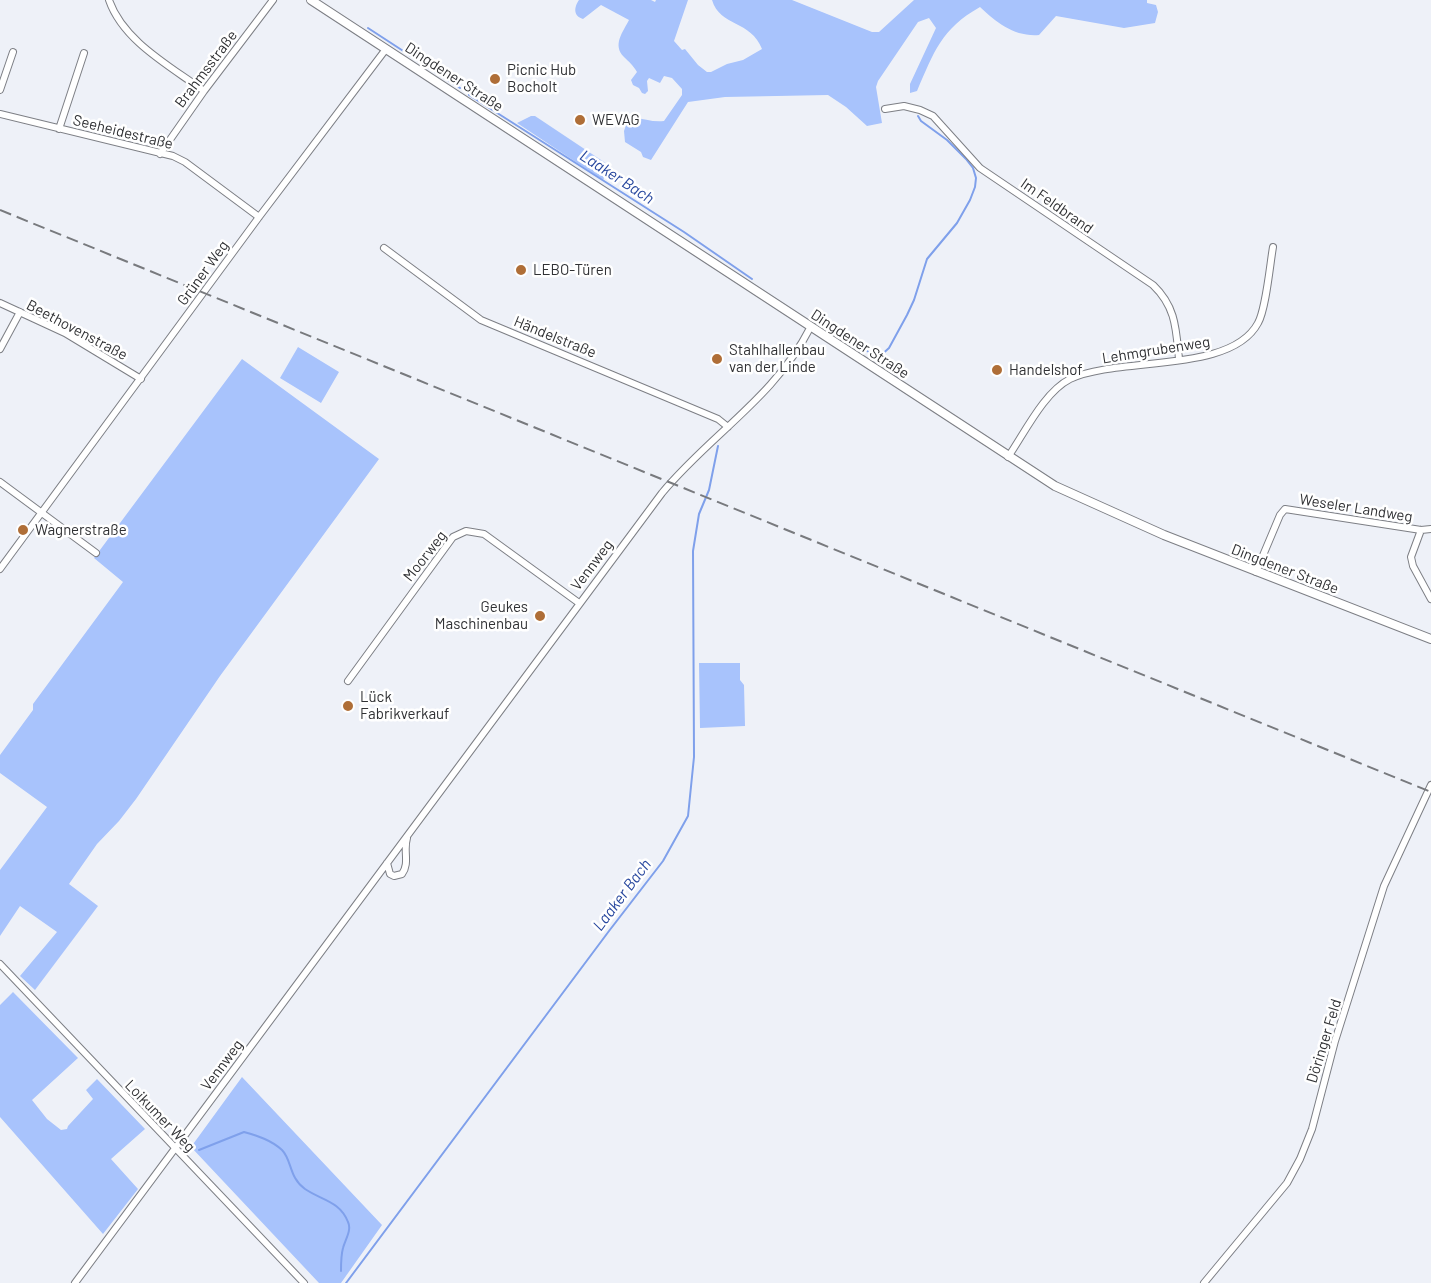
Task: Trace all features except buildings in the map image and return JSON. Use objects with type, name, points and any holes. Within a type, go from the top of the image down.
[{"type":"main road","name":"Dingdener Straße","points":[[311,0],[1055,486],[1114,514],[1256,572],[1431,639]]},
{"type":"street","points":[[109,0],[113,11],[124,27],[140,43],[204,91]]},
{"type":"street","name":"Brahmsstraße","points":[[160,154],[273,0]]},
{"type":"street","name":"Grüner Weg","points":[[0,569],[259,217],[386,49]]},
{"type":"street","points":[[0,90],[13,52]]},
{"type":"street","points":[[59,129],[84,53]]},
{"type":"street","name":"Im Feldbrand","points":[[885,110],[904,106],[933,116],[980,168],[1153,285],[1164,296],[1171,309],[1179,359]]},
{"type":"street","name":"Seeheidestraße","points":[[0,114],[173,156],[185,162],[259,217]]},
{"type":"street","name":"Lehmgrubenweg","points":[[1008,457],[1048,398],[1068,380],[1089,372],[1201,357],[1230,348],[1246,337],[1259,323],[1273,247]]},
{"type":"street","name":"Händelstraße","points":[[384,248],[481,320],[708,414],[724,421],[728,427]]},
{"type":"street","name":"Beethovenstraße","points":[[0,303],[65,333],[141,379]]},
{"type":"street","points":[[0,349],[20,312]]},
{"type":"street","name":"Vennweg","points":[[75,1283],[670,483],[761,397],[810,328]]},
{"type":"street","points":[[0,482],[96,553]]},
{"type":"street","name":"Weseler Landweg","points":[[1256,572],[1284,509],[1421,530],[1431,529]]},
{"type":"street","name":"Weseler Landweg","points":[[1421,530],[1411,557],[1413,566],[1431,599]]},
{"type":"street","name":"Moorweg","points":[[348,681],[453,537],[466,531],[484,534],[579,603]]},
{"type":"street","name":"Döringer Feld","points":[[1204,1283],[1287,1183],[1300,1159],[1312,1129],[1335,1041],[1384,886],[1431,785]]},
{"type":"street","name":"Vennweg","points":[[387,862],[390,873],[394,876],[402,874],[405,869],[405,847],[410,832]]},
{"type":"street","name":"Loikumer Weg","points":[[0,964],[304,1283]]},
{"type":"shaded area","points":[[579,0],[651,0],[655,2],[656,0],[688,0],[674,41],[707,72],[743,60],[762,49],[751,33],[722,15],[712,0],[792,0],[872,32],[879,32],[914,0],[1147,0],[1147,3],[1156,5],[1158,12],[1155,23],[1124,28],[1056,16],[1039,35],[1030,35],[1007,28],[980,7],[947,33],[934,53],[917,91],[910,93],[910,84],[936,28],[929,18],[918,22],[878,81],[876,87],[882,123],[867,126],[846,107],[828,95],[725,97],[688,102],[651,160],[643,157],[641,152],[625,142],[624,131],[628,119],[664,121],[682,95],[682,89],[672,78],[664,76],[660,83],[649,78],[648,91],[645,94],[642,93],[631,80],[637,72],[619,48],[620,38],[629,20],[601,5],[583,19],[577,16],[575,11]]},
{"type":"shaded area","points":[[535,116],[610,166],[603,180],[517,123]]},
{"type":"shaded area","points":[[298,347],[339,372],[321,403],[280,378]]},
{"type":"shaded area","points":[[242,359],[379,459],[220,676],[136,799],[97,844],[69,884],[98,906],[35,990],[20,976],[57,932],[20,906],[0,936],[0,870],[47,807],[0,773],[0,755],[33,710],[33,704],[123,582],[94,558]]},
{"type":"shaded area","points":[[699,663],[740,663],[740,680],[744,685],[745,726],[700,728]]},
{"type":"shaded area","points":[[13,992],[78,1058],[32,1100],[47,1119],[61,1130],[67,1129],[93,1099],[86,1090],[97,1079],[145,1129],[111,1159],[138,1189],[103,1234],[0,1117],[0,1005]]},
{"type":"shaded area","points":[[242,1077],[382,1225],[341,1283],[319,1283],[191,1147]]},
{"type":"waterway","name":"Laaker Bach","points":[[368,28],[460,88]]},
{"type":"waterway","name":"Laaker Bach","points":[[469,95],[684,232],[752,279]]},
{"type":"waterway","points":[[843,335],[878,358],[889,348],[914,300],[927,259],[957,223],[975,187],[976,178],[973,168],[966,159],[918,116]]},
{"type":"waterway","name":"Laaker Bach","points":[[346,1283],[663,861],[688,816],[694,757],[693,551],[699,514],[709,490],[718,446]]},
{"type":"waterway","points":[[199,1150],[244,1132],[269,1141],[282,1150],[300,1185],[335,1205],[345,1215],[349,1228],[342,1251],[341,1271]]},
{"type":"railway","points":[[0,210],[1431,792]]},
{"type":"place","name":"Picnic Hub Bocholt","points":[[495,79]]},
{"type":"place","name":"WEVAG","points":[[580,120]]},
{"type":"place","name":"LEBO-Türen","points":[[521,270]]},
{"type":"place","name":"Stahlhallenbau van der Linde","points":[[717,359]]},
{"type":"place","name":"Handelshof","points":[[997,370]]},
{"type":"place","name":"Wagnerstraße","points":[[23,530]]},
{"type":"place","name":"Geukes Maschinenbau","points":[[540,616]]},
{"type":"place","name":"Lück Fabrikverkauf","points":[[348,706]]}]
